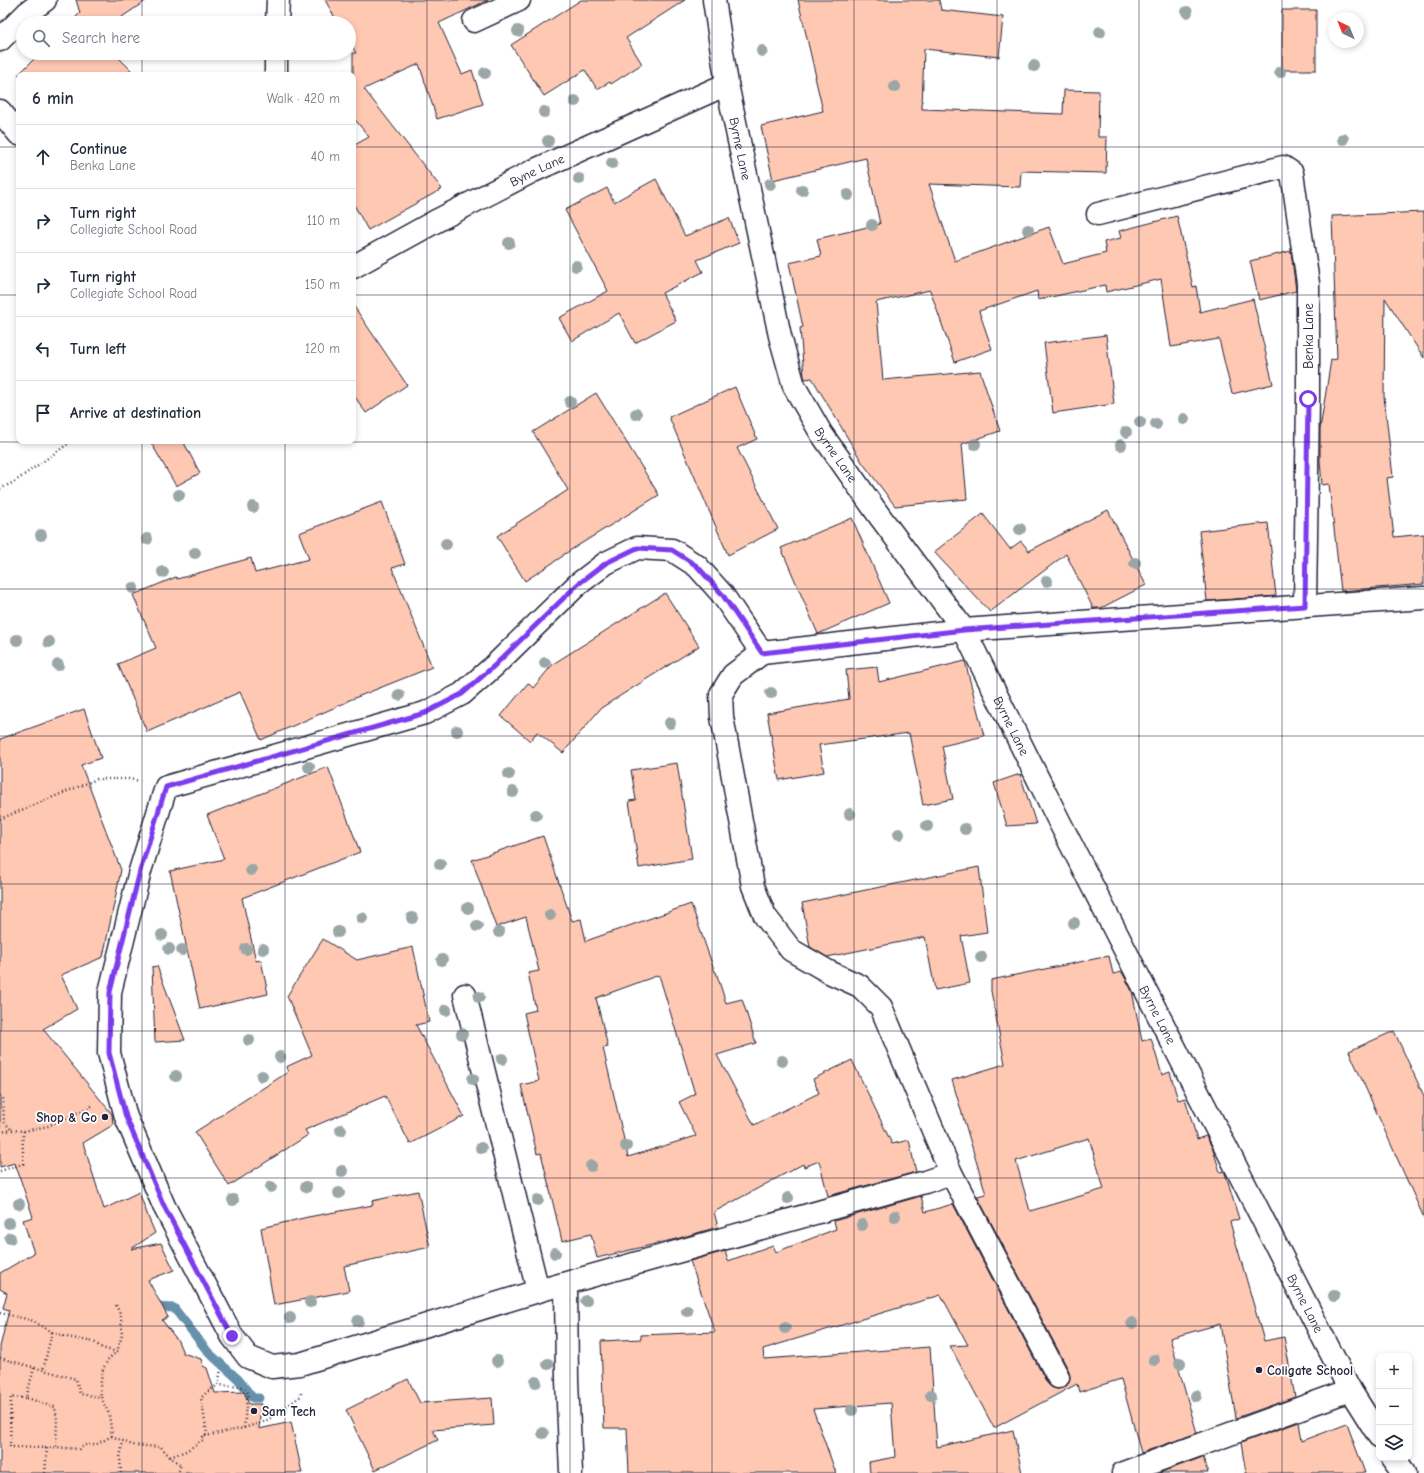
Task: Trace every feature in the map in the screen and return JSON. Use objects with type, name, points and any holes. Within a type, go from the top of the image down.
[{"type":"street","points":[[24,16],[45,0]]},
{"type":"street","points":[[277,16],[278,0]]},
{"type":"street","points":[[474,21],[519,0]]},
{"type":"street","name":"Byrne Lane","points":[[714,0],[727,84],[780,336],[794,386],[821,433],[878,514],[964,630],[1058,821],[1350,1390],[1376,1431]]},
{"type":"street","points":[[0,40],[16,24]]},
{"type":"street","points":[[276,60],[276,72]]},
{"type":"street","name":"Byne Lane","points":[[356,265],[438,220],[533,171],[727,84]]},
{"type":"street","points":[[0,111],[16,130]]},
{"type":"street","name":"Benka Lane","points":[[1098,214],[1283,167],[1292,173],[1308,283],[1305,606]]},
{"type":"street","points":[[762,653],[722,594],[697,566],[672,550],[637,548],[606,563],[577,585],[494,666],[462,694],[425,713],[166,787],[140,871],[110,992],[109,1053],[126,1117],[164,1206],[232,1336],[248,1357],[272,1367],[300,1364],[538,1291],[917,1184],[951,1173]]},
{"type":"street","points":[[1058,1377],[951,1173],[880,1007],[860,986],[829,972],[791,950],[765,916],[752,886],[722,717],[721,694],[734,675],[762,653],[964,630],[1424,598]]},
{"type":"street","points":[[465,995],[538,1291]]},
{"type":"street","points":[[566,1284],[567,1380],[571,1473]]},
{"type":"street","points":[[1122,1473],[1350,1390]]},
{"type":"street","points":[[1395,1461],[1404,1473]]},
{"type":"path","points":[[0,489],[14,482],[68,444]]},
{"type":"path","points":[[0,819],[97,779],[129,779],[166,787]]},
{"type":"path","points":[[0,1096],[3,1098],[4,1122],[13,1130]]},
{"type":"path","points":[[0,1132],[13,1130],[24,1131],[22,1140],[24,1164],[0,1170]]},
{"type":"path","points":[[112,1436],[109,1414],[101,1397],[100,1381],[103,1369],[109,1358],[117,1352],[122,1335],[121,1316],[116,1305]]},
{"type":"path","points":[[0,1313],[31,1320],[52,1332],[67,1337],[94,1342],[102,1348],[117,1352]]},
{"type":"path","points":[[43,1370],[52,1332]]},
{"type":"path","points":[[0,1358],[76,1379],[80,1394],[101,1397]]},
{"type":"path","points":[[205,1436],[244,1428],[266,1421],[301,1396],[300,1364]]},
{"type":"path","points":[[26,1398],[34,1368]]},
{"type":"path","points":[[218,1386],[243,1387],[249,1394],[245,1405],[246,1417],[244,1428]]},
{"type":"path","points":[[56,1447],[57,1420],[55,1407],[26,1398],[11,1397],[10,1447],[56,1447],[79,1449],[85,1445],[95,1445],[112,1436],[132,1445],[161,1447],[170,1457],[181,1465],[178,1473]]},
{"type":"path","points":[[121,1473],[120,1458],[123,1440]]},
{"type":"path","points":[[45,1473],[47,1448]]},
{"type":"building","points":[[76,0],[147,0],[123,16],[77,16],[80,13]]},
{"type":"building","points":[[325,0],[488,0],[439,23],[462,74],[472,70],[483,104],[437,119],[419,64],[364,89],[442,189],[368,230],[356,208],[356,144],[369,137],[356,121],[356,72],[353,72],[353,60],[356,60],[356,16],[334,16]]},
{"type":"building","points":[[581,0],[685,0],[626,38],[642,64],[611,84],[610,82],[597,89],[585,70],[544,96],[511,45]]},
{"type":"building","points":[[798,0],[939,0],[941,10],[1003,17],[999,57],[924,49],[922,109],[1063,114],[1064,90],[1099,91],[1098,137],[1107,137],[1106,173],[1021,171],[1020,187],[929,184],[955,261],[1049,227],[1063,264],[1106,253],[1104,242],[1121,238],[1119,231],[1177,216],[1193,287],[1196,286],[1200,312],[1253,299],[1273,384],[1232,394],[1219,339],[1171,347],[1161,279],[1106,292],[1105,285],[1038,300],[1037,291],[979,311],[992,349],[955,362],[930,290],[876,302],[883,380],[980,371],[1000,431],[962,444],[967,499],[895,506],[862,462],[812,378],[805,379],[804,376],[800,328],[803,327],[789,263],[821,256],[817,239],[880,224],[866,158],[773,180],[761,126],[823,111]]},
{"type":"building","points":[[1282,10],[1316,10],[1316,70],[1282,70]]},
{"type":"building","points":[[33,60],[121,60],[133,72],[21,72]]},
{"type":"building","points":[[656,179],[685,236],[729,218],[739,243],[697,260],[703,272],[662,293],[676,321],[635,343],[619,313],[572,341],[559,318],[608,291],[565,210],[607,188],[614,202]]},
{"type":"building","points":[[1424,212],[1424,358],[1385,298],[1384,396],[1393,477],[1387,478],[1394,537],[1424,534],[1424,584],[1341,591],[1329,484],[1322,485],[1320,461],[1320,429],[1331,360],[1337,359],[1332,216]]},
{"type":"building","points":[[1291,251],[1296,291],[1259,300],[1250,261]]},
{"type":"building","points":[[356,309],[407,385],[366,413],[356,398]]},
{"type":"building","points":[[1106,335],[1114,404],[1053,413],[1044,343]]},
{"type":"building","points":[[735,387],[757,439],[737,448],[778,529],[728,555],[669,417]]},
{"type":"building","points":[[596,393],[659,495],[563,555],[525,581],[497,536],[568,490],[533,432]]},
{"type":"building","points":[[152,444],[185,444],[200,473],[176,486]]},
{"type":"building","points":[[382,502],[405,564],[392,568],[432,667],[347,701],[261,740],[240,692],[147,732],[118,664],[156,648],[133,595],[176,577],[177,579],[251,558],[255,573],[309,559],[299,533]]},
{"type":"building","points":[[1108,510],[1146,585],[1101,608],[1093,608],[1066,554],[990,612],[934,552],[983,514],[1010,549],[1021,541],[1029,551]]},
{"type":"building","points":[[852,518],[889,603],[818,634],[781,548]]},
{"type":"building","points":[[1268,523],[1276,596],[1207,601],[1199,531]]},
{"type":"building","points":[[665,593],[699,646],[601,708],[563,753],[537,732],[530,741],[501,716],[528,683],[533,688],[553,664]]},
{"type":"building","points":[[965,661],[984,736],[942,746],[953,799],[923,805],[909,733],[819,745],[824,772],[779,780],[767,713],[849,699],[846,670],[877,667],[879,682]]},
{"type":"building","points":[[84,709],[101,758],[81,765],[121,870],[103,957],[61,975],[77,1009],[43,1029],[112,1114],[113,1125],[83,1143],[104,1209],[139,1192],[155,1233],[131,1249],[161,1243],[174,1270],[148,1280],[168,1317],[162,1320],[178,1341],[183,1353],[201,1359],[203,1366],[207,1368],[215,1393],[244,1392],[249,1404],[261,1404],[259,1429],[291,1422],[302,1473],[0,1473],[0,1347],[9,1310],[3,1308],[7,1293],[0,1289],[0,1273],[34,1253],[23,1220],[33,1217],[15,1163],[0,1167],[0,739]]},
{"type":"building","points":[[677,763],[692,859],[639,868],[629,801],[636,800],[631,770]]},
{"type":"building","points":[[328,767],[360,852],[242,898],[256,961],[261,960],[268,994],[200,1009],[170,871],[224,859],[207,815]]},
{"type":"building","points":[[1020,774],[1036,824],[1007,826],[994,783]]},
{"type":"building","points":[[543,836],[572,921],[581,919],[586,941],[691,904],[726,1003],[742,999],[756,1043],[717,1055],[754,1125],[819,1093],[813,1079],[852,1060],[892,1144],[909,1140],[916,1172],[828,1196],[819,1161],[804,1167],[803,1164],[714,1212],[718,1227],[676,1239],[597,1258],[591,1234],[562,1241],[541,1153],[537,1154],[521,1085],[539,1081],[524,1013],[536,1010],[528,973],[539,971],[526,917],[496,927],[472,860]],"holes":[[[659,975],[695,1094],[679,1102],[696,1136],[628,1157],[603,1048],[608,1047],[596,998]]]},
{"type":"building","points":[[979,867],[987,932],[961,936],[970,983],[935,990],[925,937],[827,957],[810,947],[802,903]]},
{"type":"building","points":[[323,939],[357,960],[413,947],[429,1022],[416,1025],[464,1116],[410,1144],[385,1096],[305,1130],[308,1135],[229,1186],[195,1132],[288,1072],[286,1067],[312,1055],[287,996]]},
{"type":"building","points":[[1109,956],[1113,974],[1122,972],[1132,991],[1142,1041],[1151,1038],[1162,1075],[1170,1072],[1178,1100],[1185,1098],[1197,1139],[1206,1136],[1213,1149],[1220,1172],[1224,1171],[1225,1173],[1239,1219],[1230,1222],[1264,1341],[1284,1337],[1295,1397],[1236,1418],[1220,1324],[1170,1338],[1197,1433],[1141,1453],[1121,1379],[1079,1392],[1077,1384],[994,1428],[950,1346],[968,1345],[941,1295],[763,1349],[764,1359],[930,1347],[937,1447],[1013,1430],[1022,1473],[870,1473],[869,1462],[895,1457],[891,1403],[813,1409],[836,1473],[629,1473],[627,1428],[604,1428],[601,1341],[641,1339],[641,1335],[715,1332],[690,1261],[725,1251],[728,1261],[773,1245],[776,1252],[836,1229],[834,1221],[921,1196],[925,1212],[953,1204],[1047,1383],[1051,1387],[1057,1389],[1063,1388],[1068,1384],[1070,1378],[1069,1371],[977,1196],[986,1194],[952,1080],[1005,1064],[991,991],[991,980]],"holes":[[[1089,1138],[1104,1189],[1030,1211],[1016,1161]]]},
{"type":"building","points":[[157,966],[185,1040],[155,1042],[152,967]]},
{"type":"building","points":[[1394,1031],[1424,1096],[1424,1218],[1349,1051]]},
{"type":"building","points":[[418,1191],[430,1247],[344,1266],[349,1291],[274,1305],[261,1228],[308,1217],[373,1205],[372,1201]]},
{"type":"building","points":[[408,1379],[420,1403],[492,1398],[494,1425],[433,1430],[438,1440],[375,1470],[346,1410]]},
{"type":"building","points":[[1299,1422],[1302,1441],[1347,1424],[1365,1473],[1246,1473],[1241,1443]]},
{"type":"building","points":[[1203,1457],[1208,1473],[1159,1473]]},
{"type":"waterway","points":[[152,1307],[174,1308],[208,1352],[238,1379],[253,1398],[259,1398]]},
{"type":"place","name":"Shop & Go","points":[[105,1117]]},
{"type":"place","name":"Coligate School","points":[[1259,1370]]},
{"type":"place","name":"Sam Tech","points":[[254,1411]]},
{"type":"route","points":[[232,1336],[164,1206],[126,1117],[109,1053],[110,992],[140,871],[166,787],[425,713],[462,694],[494,666],[577,585],[606,563],[637,548],[672,550],[697,566],[722,594],[762,653],[964,630],[1305,606],[1308,399]]}]
